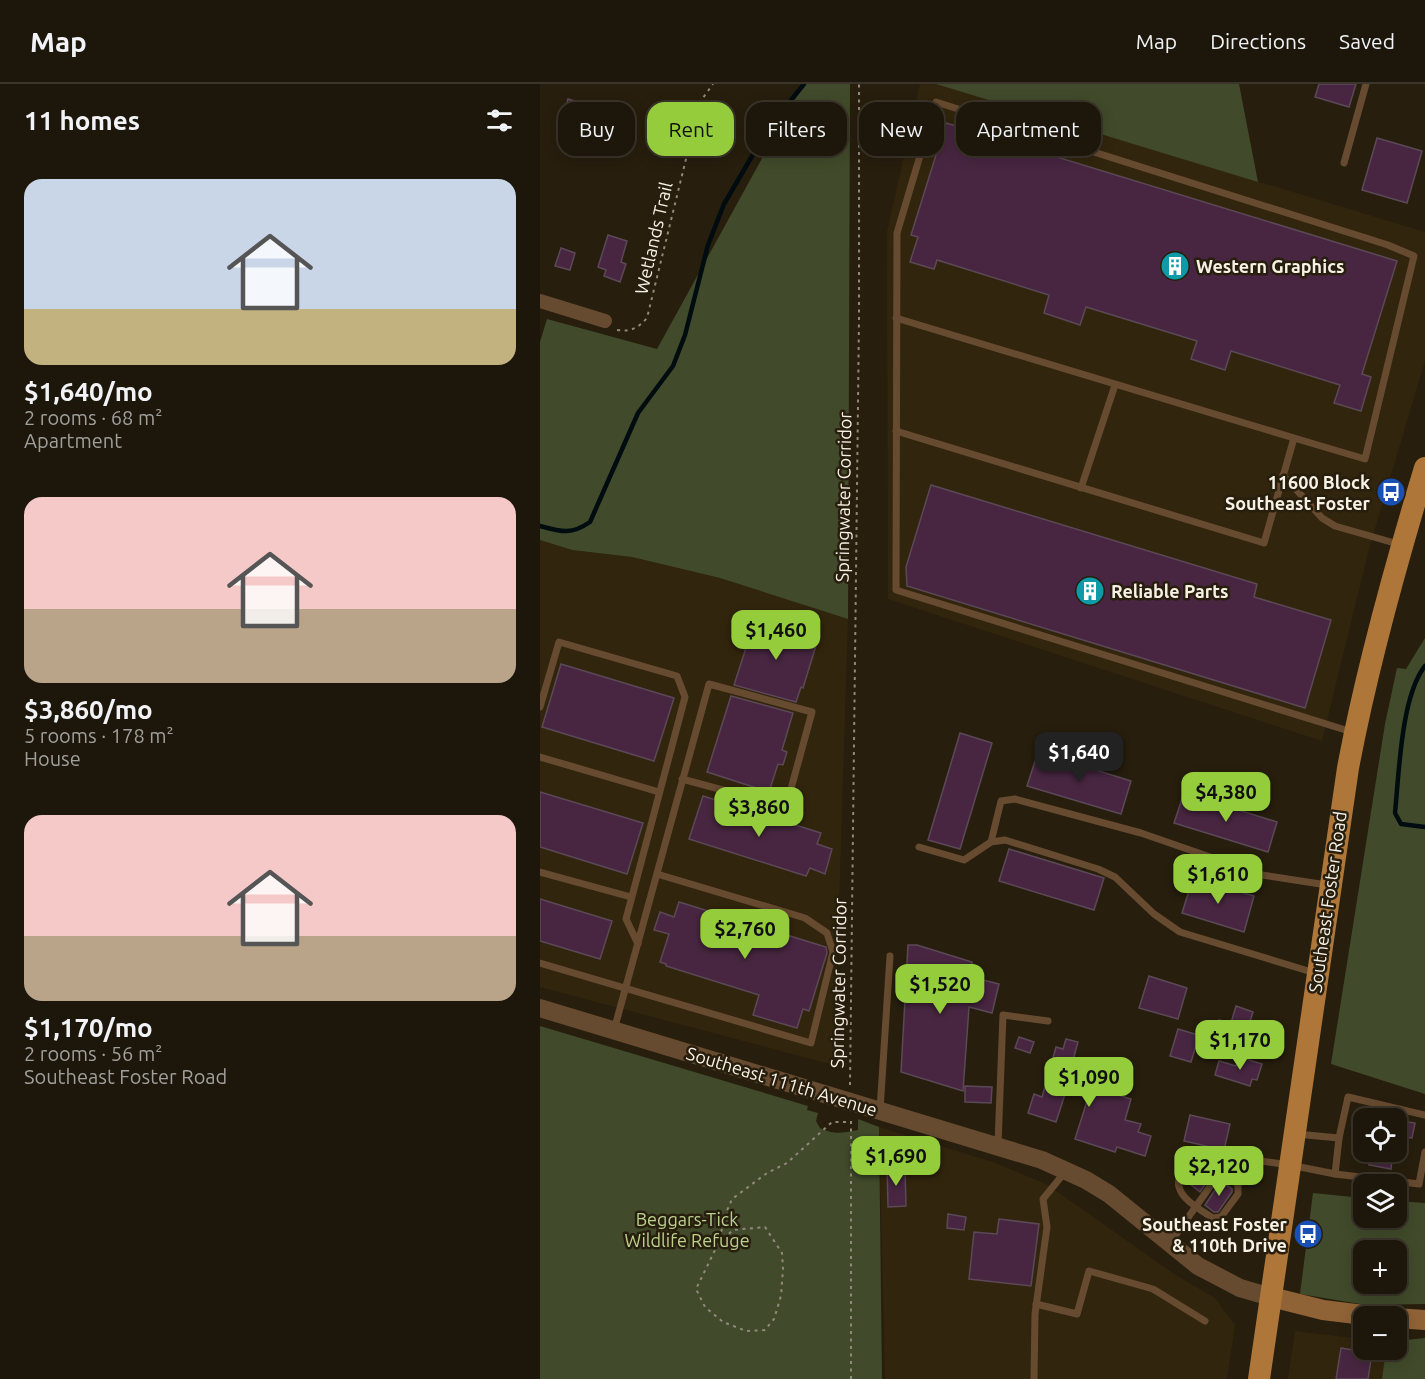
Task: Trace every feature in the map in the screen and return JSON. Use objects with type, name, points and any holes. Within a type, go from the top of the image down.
[{"type":"main road","name":"Southeast Foster Road","points":[[1259,1379],[1354,733],[1402,546],[1423,482]]},
{"type":"main road","points":[[1271,1297],[1323,1310],[1353,1314]]},
{"type":"main road","points":[[1407,1319],[1425,1320]]},
{"type":"street","points":[[540,301],[605,321]]},
{"type":"street","name":"Southeast 111th Avenue","points":[[540,1008],[998,1145],[1066,1170],[1109,1194],[1198,1266],[1221,1280],[1271,1297]]},
{"type":"lane","points":[[1344,163],[1366,84]]},
{"type":"lane","points":[[896,318],[1365,459],[1414,256],[1388,244],[936,102],[897,233],[896,318],[896,590],[1354,733]]},
{"type":"lane","points":[[1081,488],[1115,385]]},
{"type":"lane","points":[[896,431],[1264,543],[1294,438]]},
{"type":"lane","points":[[1283,475],[1316,512],[1335,526],[1402,546]]},
{"type":"lane","points":[[540,707],[559,642],[677,676],[685,697],[626,919],[638,944]]},
{"type":"lane","points":[[614,1030],[682,779],[709,684],[812,712],[786,807],[682,779]]},
{"type":"lane","points":[[540,757],[659,792]]},
{"type":"lane","points":[[991,842],[1001,801],[1015,799],[1141,833],[1262,875],[1330,885]]},
{"type":"lane","points":[[919,847],[964,860],[991,842],[1005,840],[1098,869],[1115,877],[1154,914],[1180,932],[1317,974]]},
{"type":"lane","points":[[540,872],[631,897]]},
{"type":"lane","points":[[540,963],[811,1043],[833,952],[826,933],[805,918],[657,874]]},
{"type":"lane","points":[[880,1110],[890,956]]},
{"type":"lane","points":[[998,1145],[1003,1015],[1048,1021]]},
{"type":"lane","points":[[1335,1174],[1339,1138],[1348,1097],[1425,1115]]},
{"type":"lane","points":[[1294,1134],[1339,1138]]},
{"type":"lane","points":[[1169,1244],[1231,1157],[1335,1174],[1419,1184],[1425,1152]]},
{"type":"lane","points":[[1199,1156],[1224,1166],[1238,1185],[1238,1194],[1221,1217],[1213,1218],[1181,1193],[1178,1185],[1179,1176],[1190,1161],[1199,1156]]},
{"type":"lane","points":[[1034,1379],[1036,1304],[1047,1227],[1043,1199],[1050,1194],[1066,1170]]},
{"type":"lane","points":[[1036,1304],[1077,1314],[1089,1271],[1153,1289],[1205,1321]]},
{"type":"path","name":"Wetlands Trail","points":[[605,321],[616,329],[629,330],[636,329],[647,318],[697,111],[705,92],[712,84]]},
{"type":"path","name":"Springwater Corridor","points":[[851,1090],[859,330],[859,84]]},
{"type":"path","points":[[851,1113],[851,1379]]},
{"type":"path","points":[[718,1244],[733,1230],[765,1227],[782,1253],[781,1296],[774,1319],[765,1330],[746,1331],[723,1322],[705,1307],[696,1288],[718,1244],[726,1213],[732,1199],[767,1173],[787,1163],[832,1122],[851,1122]]},
{"type":"shaded area","points":[[920,84],[936,84],[995,102],[956,102],[956,156],[1101,156],[1101,134],[1425,232],[1425,361],[1370,545],[1322,741],[888,599],[887,232],[904,156],[944,156],[944,102],[916,102]]},
{"type":"shaded area","points":[[540,540],[572,550],[632,557],[720,578],[848,619],[834,1065],[540,987]]},
{"type":"shaded area","points":[[879,1127],[996,1163],[1048,1185],[1174,1274],[1215,1298],[1235,1325],[1227,1379],[885,1379]]},
{"type":"shaded area","points":[[1295,1331],[1353,1338],[1353,1360],[1385,1360],[1382,1379],[1288,1379]]},
{"type":"green space","points":[[803,84],[850,84],[848,619],[720,578],[632,557],[572,550],[540,540],[540,342],[547,319],[657,349],[763,156],[847,156],[847,102],[793,102]]},
{"type":"green space","points":[[936,84],[1239,84],[1258,182],[1101,134],[1101,102],[995,102]]},
{"type":"green space","points":[[1425,638],[1425,1094],[1331,1064],[1385,724],[1397,668],[1406,669]]},
{"type":"green space","name":"Beggars-Tick Wildlife Refuge","points":[[540,1026],[808,1106],[807,1110],[818,1113],[816,1121],[820,1128],[830,1132],[843,1133],[858,1130],[858,1119],[879,1127],[882,1379],[540,1379]]},
{"type":"green space","points":[[1313,1193],[1353,1197],[1353,1228],[1407,1228],[1407,1202],[1425,1203],[1425,1304],[1366,1305],[1300,1294]]},
{"type":"green space","points":[[1425,1338],[1425,1379],[1382,1379],[1385,1360],[1407,1360],[1407,1340]]},
{"type":"building","points":[[1319,84],[1356,84],[1349,107],[1315,97]]},
{"type":"building","name":"Western Graphics","points":[[946,123],[956,126],[956,156],[1054,156],[1397,261],[1362,374],[1371,377],[1361,411],[1334,403],[1340,385],[1231,351],[1225,370],[1191,359],[1197,341],[1086,307],[1080,325],[1044,313],[1049,295],[937,260],[934,269],[910,262],[918,237],[911,235],[936,156],[944,156]]},
{"type":"building","points":[[1377,138],[1422,151],[1407,203],[1362,190]]},
{"type":"building","points":[[608,235],[627,241],[621,262],[626,264],[620,282],[604,276],[606,270],[598,267]]},
{"type":"building","points":[[561,248],[575,253],[570,270],[555,266]]},
{"type":"building","name":"Reliable Parts","points":[[931,485],[1257,584],[1254,597],[1331,620],[1305,708],[907,586],[906,567]]},
{"type":"building","points":[[755,620],[818,639],[803,688],[801,687],[796,702],[734,685]]},
{"type":"building","points":[[561,664],[674,698],[654,761],[542,727]]},
{"type":"building","points":[[731,696],[793,713],[782,750],[787,752],[783,765],[778,764],[769,792],[707,772]]},
{"type":"building","points":[[960,733],[992,743],[960,849],[928,840]]},
{"type":"building","points":[[1038,752],[1131,781],[1121,814],[1027,786]]},
{"type":"building","points":[[540,792],[643,823],[627,874],[540,847]]},
{"type":"building","points":[[1184,793],[1277,822],[1268,852],[1174,823]]},
{"type":"building","points":[[703,796],[821,833],[817,844],[832,849],[825,874],[810,868],[806,876],[689,839]]},
{"type":"building","points":[[1009,849],[1104,878],[1094,910],[999,881]]},
{"type":"building","points":[[1193,878],[1254,896],[1244,932],[1182,913]]},
{"type":"building","points":[[540,899],[612,921],[600,959],[540,941]]},
{"type":"building","points":[[679,902],[826,947],[827,953],[809,1011],[803,1009],[797,1028],[753,1015],[759,995],[666,966],[660,962],[669,934],[654,930],[660,912],[674,917]]},
{"type":"building","points":[[908,945],[917,945],[972,962],[971,977],[999,984],[992,1013],[969,1007],[963,1091],[901,1072]]},
{"type":"building","points":[[1149,976],[1187,988],[1178,1019],[1139,1008]]},
{"type":"building","points":[[1236,1006],[1253,1012],[1243,1043],[1215,1034],[1219,1020],[1231,1023]]},
{"type":"building","points":[[1178,1029],[1215,1040],[1211,1051],[1196,1046],[1191,1062],[1170,1056]]},
{"type":"building","points":[[1019,1037],[1034,1042],[1030,1053],[1015,1048]]},
{"type":"building","points":[[1066,1039],[1078,1042],[1071,1067],[1078,1070],[1074,1082],[1131,1099],[1125,1120],[1141,1124],[1138,1132],[1151,1136],[1145,1156],[1117,1147],[1115,1152],[1075,1139],[1088,1098],[1066,1091],[1056,1122],[1028,1113],[1034,1094],[1042,1097],[1056,1047],[1063,1049]]},
{"type":"building","points":[[1239,1057],[1262,1064],[1257,1080],[1252,1079],[1250,1086],[1215,1075],[1219,1061],[1236,1066]]},
{"type":"building","points":[[965,1086],[992,1087],[991,1103],[965,1102]]},
{"type":"building","points":[[1190,1115],[1230,1124],[1224,1150],[1184,1141]]},
{"type":"building","points":[[1407,1122],[1415,1123],[1412,1138],[1407,1137]]},
{"type":"building","points":[[1369,1162],[1392,1162],[1391,1169],[1369,1165]]},
{"type":"building","points":[[1198,1163],[1212,1174],[1200,1192],[1185,1180]]},
{"type":"building","points":[[887,1167],[905,1167],[906,1206],[888,1207]]},
{"type":"building","points":[[1221,1181],[1232,1189],[1232,1192],[1218,1212],[1214,1212],[1205,1205]]},
{"type":"building","points":[[948,1214],[966,1217],[964,1230],[947,1228]]},
{"type":"building","points":[[999,1219],[1039,1224],[1031,1286],[969,1279],[974,1232],[997,1234]]},
{"type":"building","points":[[1341,1348],[1353,1350],[1353,1360],[1371,1360],[1368,1379],[1336,1379]]},
{"type":"waterway","points":[[540,526],[572,531],[590,522],[638,413],[673,366],[685,335],[708,245],[724,204],[768,129],[804,84]]},
{"type":"waterway","points":[[1425,666],[1417,679],[1406,715],[1395,813],[1401,824],[1425,827]]},
{"type":"place","name":"Western Graphics","points":[[1175,266]]},
{"type":"place","name":"11600 Block Southeast Foster","points":[[1391,492]]},
{"type":"place","name":"Reliable Parts","points":[[1090,591]]},
{"type":"place","name":"Southeast Foster & 110th Drive","points":[[1308,1234]]}]
